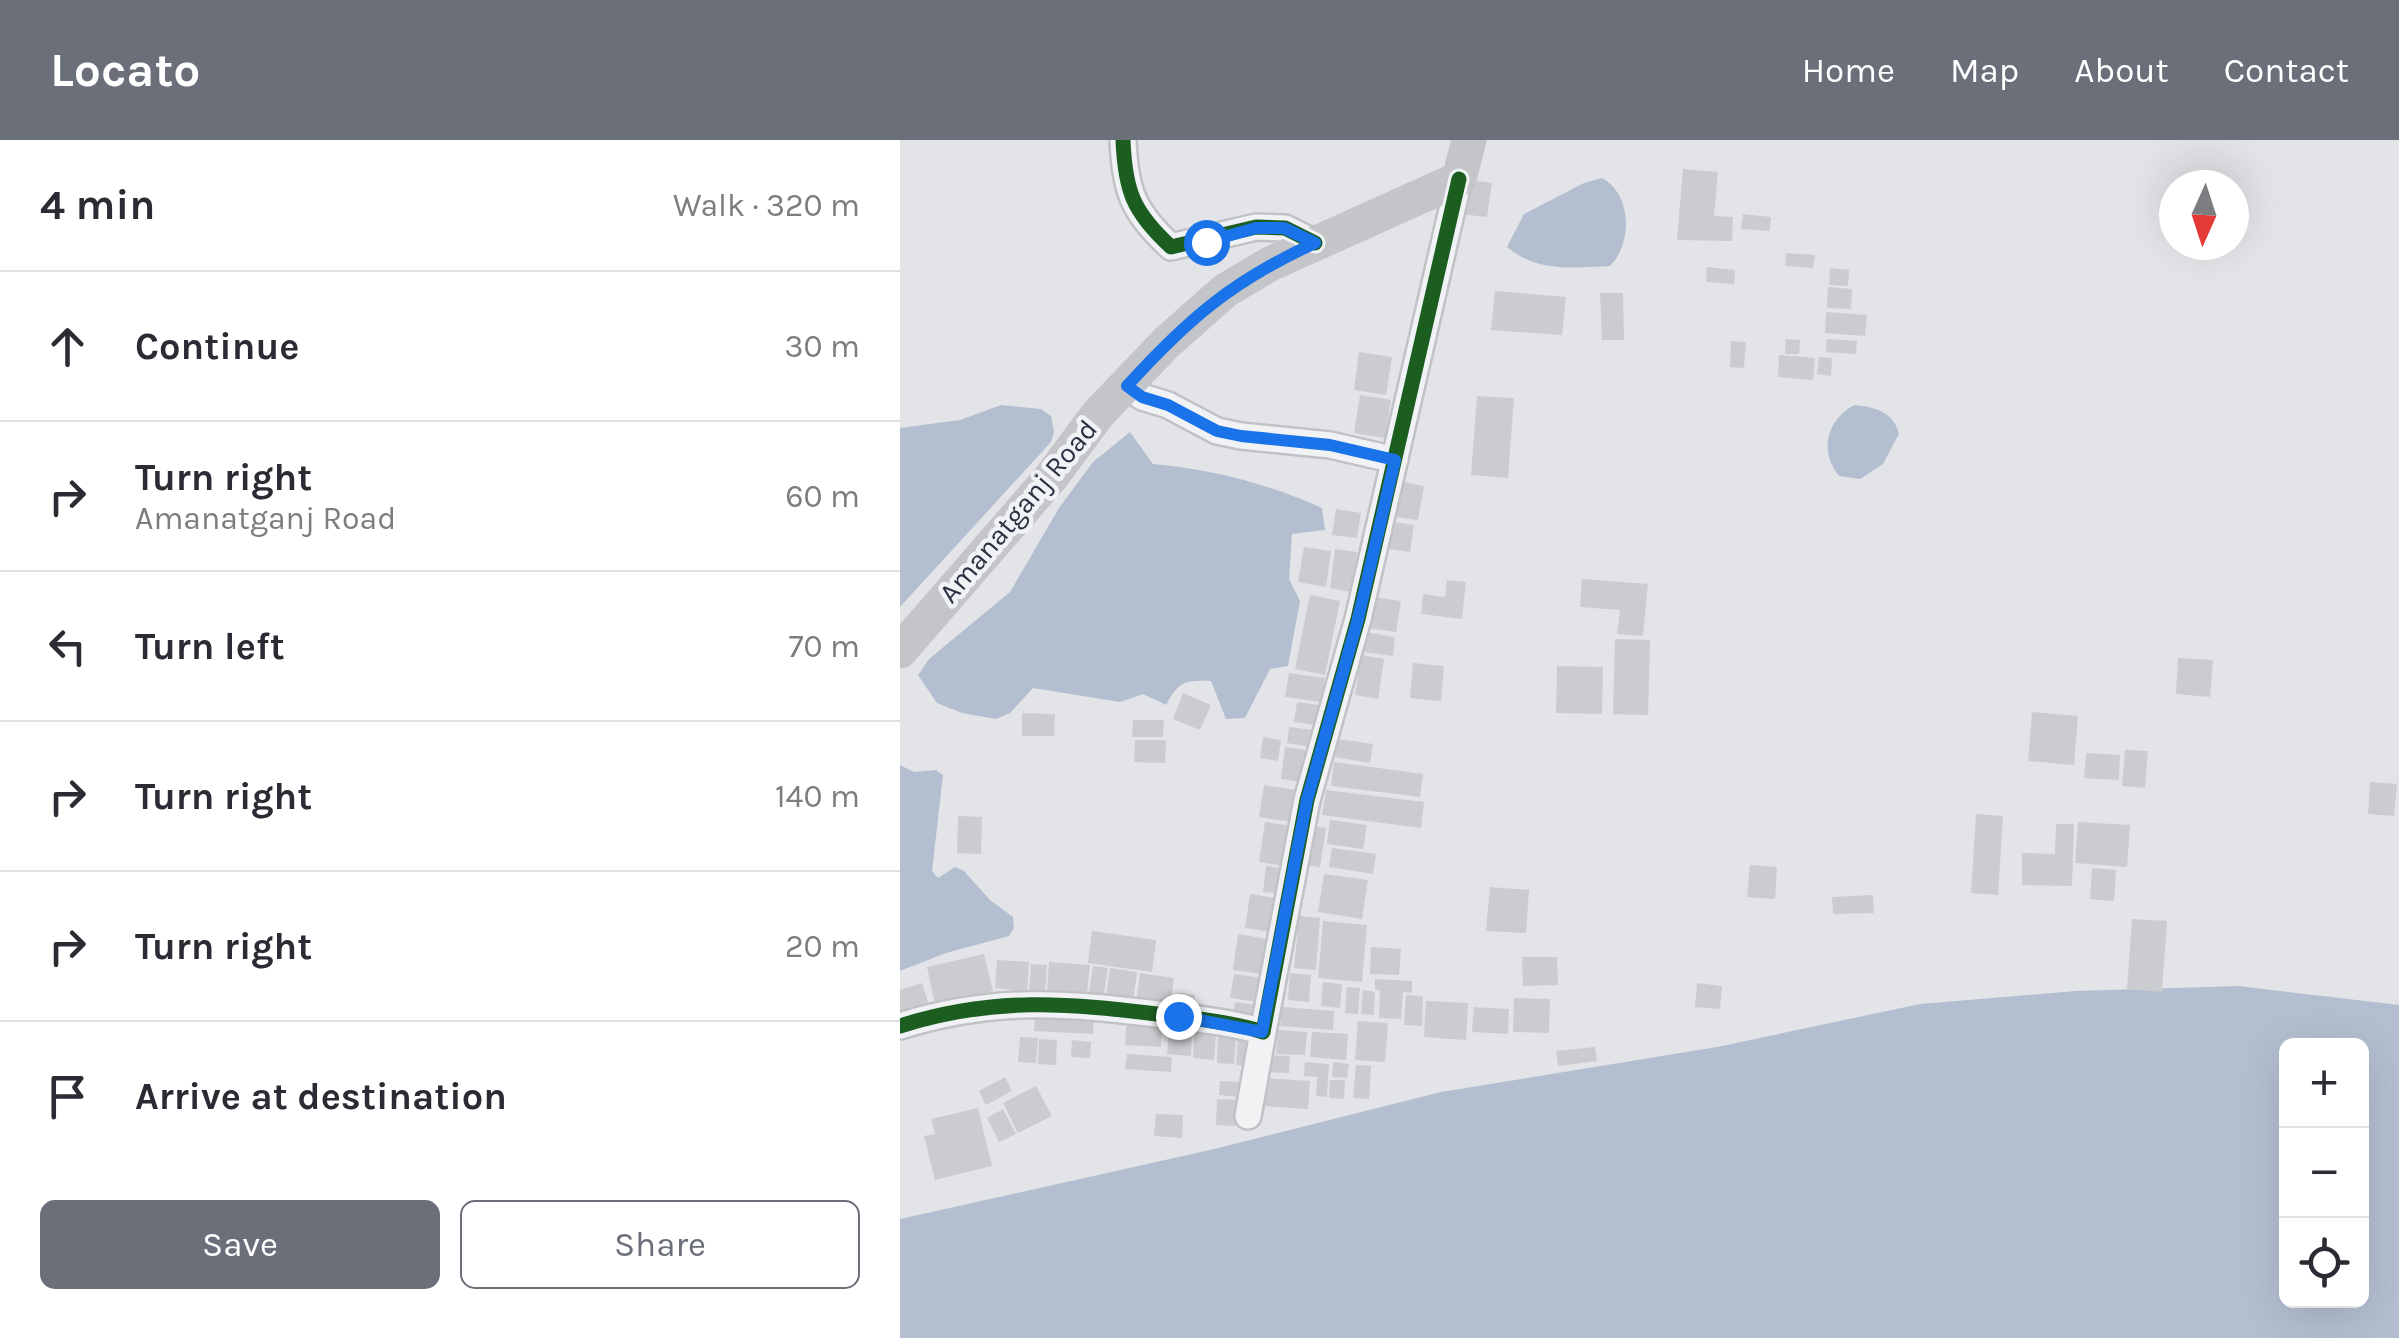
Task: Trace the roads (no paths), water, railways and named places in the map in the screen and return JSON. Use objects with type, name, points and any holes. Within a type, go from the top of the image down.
[{"type":"main road","points":[[1459,179],[1468,140]]},
{"type":"main road","name":"Amanatganj Road","points":[[900,652],[1052,476],[1098,414],[1167,342],[1226,290],[1270,264],[1459,179]]},
{"type":"street","points":[[1123,140],[1124,176],[1142,222],[1170,248],[1256,228],[1284,228],[1315,243]]},
{"type":"street","points":[[1248,1116],[1307,800],[1358,619],[1459,179]]},
{"type":"street","points":[[1127,386],[1142,397],[1168,405],[1217,431],[1330,445],[1395,460]]},
{"type":"street","points":[[900,1026],[938,1014],[994,1004],[1107,1006],[1262,1032]]},
{"type":"water","points":[[1602,178],[1619,196],[1626,220],[1622,245],[1610,266],[1543,265],[1507,247],[1524,214],[1584,183]]},
{"type":"water","points":[[1001,405],[1041,409],[1051,416],[1051,442],[900,607],[900,428],[960,420]]},
{"type":"water","points":[[1854,405],[1882,412],[1893,420],[1899,434],[1883,464],[1860,479],[1839,476],[1828,447],[1828,437],[1837,419]]},
{"type":"water","points":[[1130,432],[1153,464],[1239,479],[1322,508],[1325,530],[1292,534],[1289,579],[1300,601],[1288,666],[1270,669],[1245,718],[1226,719],[1211,681],[1184,684],[1166,705],[1143,694],[1120,702],[1033,688],[1010,713],[996,719],[962,713],[937,703],[918,675],[929,659],[1010,592],[1059,508],[1093,462]]},
{"type":"water","points":[[900,765],[914,772],[936,770],[943,775],[932,871],[938,878],[955,867],[964,871],[990,900],[1013,917],[1014,928],[1009,936],[946,953],[900,971]]},
{"type":"water","points":[[2238,986],[2399,1005],[2399,1338],[900,1338],[900,1219],[1210,1150],[1441,1092],[1717,1047],[1920,1004],[2076,991]]}]
